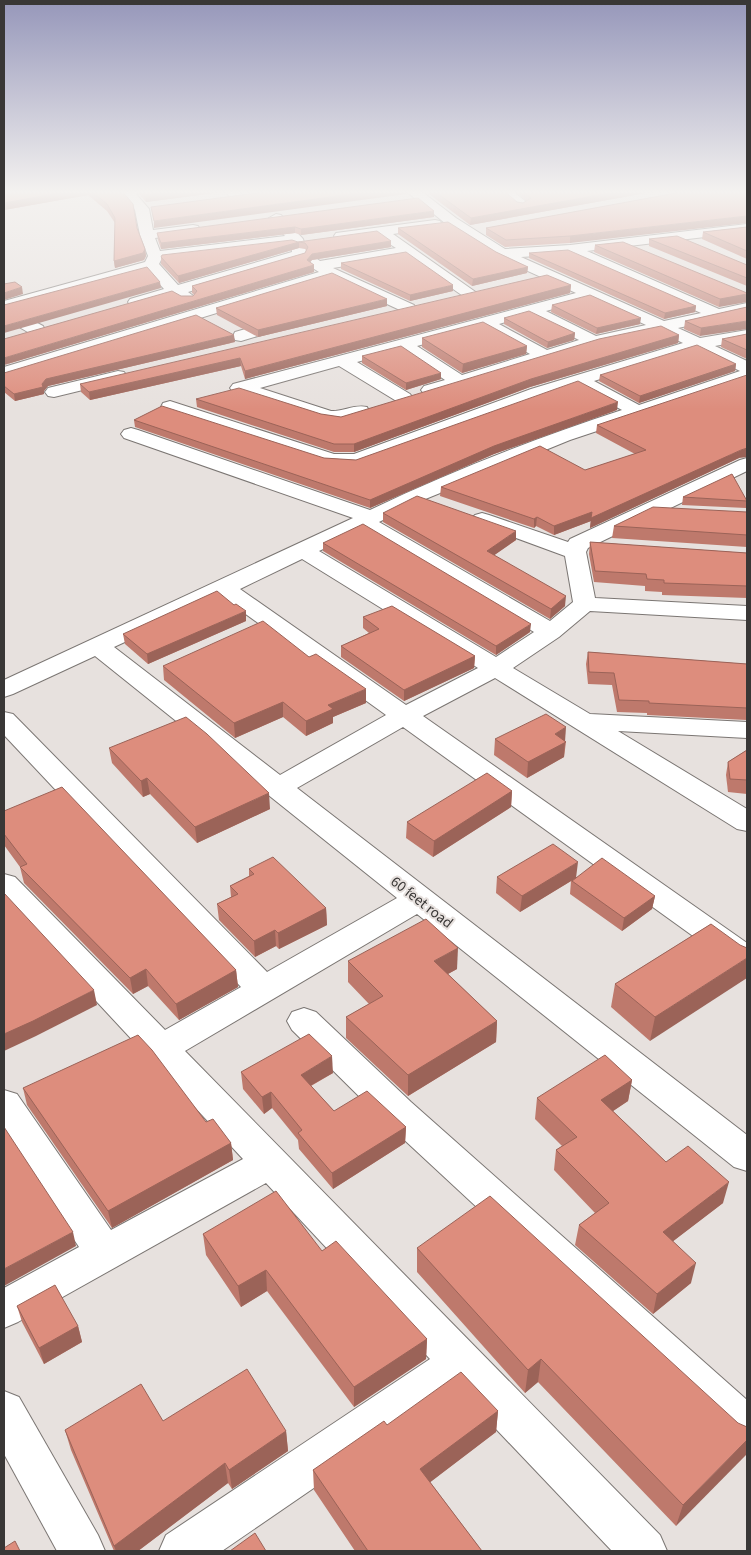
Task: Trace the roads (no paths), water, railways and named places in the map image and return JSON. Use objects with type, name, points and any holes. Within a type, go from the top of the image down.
[{"type":"street","points":[[4,306],[145,264]]},
{"type":"street","points":[[155,264],[175,291],[212,318],[248,340]]},
{"type":"street","points":[[120,307],[175,291],[248,264]]},
{"type":"street","points":[[315,264],[408,308]]},
{"type":"street","points":[[317,266],[332,264]]},
{"type":"street","points":[[425,264],[469,294]]},
{"type":"street","points":[[522,264],[660,325],[747,368]]},
{"type":"street","points":[[603,264],[716,314]]},
{"type":"street","points":[[4,372],[89,347],[212,318],[333,273]]},
{"type":"street","points":[[523,281],[547,275]]},
{"type":"street","points":[[452,298],[488,289]]},
{"type":"street","points":[[351,302],[378,294]]},
{"type":"street","points":[[223,393],[591,294]]},
{"type":"street","points":[[380,314],[426,304]]},
{"type":"street","points":[[241,388],[336,417],[594,341],[660,325],[747,308]]},
{"type":"street","points":[[531,310],[594,341]]},
{"type":"street","points":[[4,312],[37,330]]},
{"type":"street","points":[[484,322],[536,358],[574,381],[637,411]]},
{"type":"street","points":[[20,335],[55,325]]},
{"type":"street","points":[[228,350],[248,340],[295,327]]},
{"type":"street","points":[[197,400],[170,407],[332,460],[356,460],[574,381],[696,344],[747,335]]},
{"type":"street","points":[[403,344],[459,381]]},
{"type":"street","points":[[54,392],[132,373],[89,347]]},
{"type":"street","points":[[341,360],[404,398]]},
{"type":"street","points":[[4,689],[224,588],[416,496],[563,436],[747,375]]},
{"type":"street","points":[[131,434],[366,519],[551,632]]},
{"type":"street","points":[[577,548],[646,510],[747,464]]},
{"type":"street","points":[[416,496],[577,548],[618,547]]},
{"type":"street","points":[[646,510],[692,513]]},
{"type":"street","points":[[577,548],[585,604]]},
{"type":"street","points":[[303,550],[584,721],[740,813]]},
{"type":"street","points":[[224,588],[747,959]]},
{"type":"street","points":[[277,788],[404,716],[496,668],[551,632],[585,604],[747,613]]},
{"type":"street","points":[[244,633],[270,621]]},
{"type":"street","name":"60 feet road","points":[[97,646],[152,674],[277,788],[747,1156]]},
{"type":"street","points":[[4,720],[263,989]]},
{"type":"street","points":[[584,721],[747,730]]},
{"type":"street","points":[[4,884],[271,1162],[460,1363],[644,1551]]},
{"type":"street","points":[[162,1048],[419,899]]},
{"type":"street","points":[[304,1021],[398,1112],[747,1429]]},
{"type":"street","points":[[4,1104],[106,1253]]},
{"type":"street","points":[[4,1309],[271,1162]]},
{"type":"street","points":[[182,1551],[460,1363]]},
{"type":"street","points":[[4,1412],[82,1551]]}]
